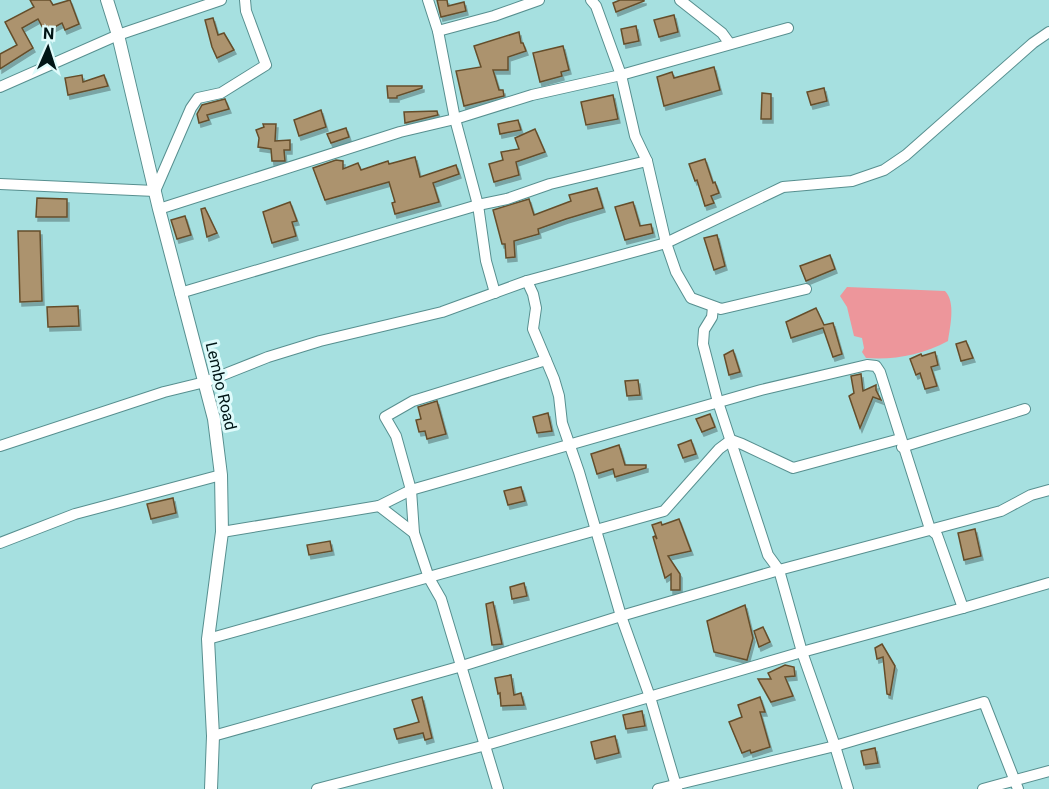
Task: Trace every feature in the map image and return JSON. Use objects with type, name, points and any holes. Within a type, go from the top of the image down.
[{"type":"street","name":"Lembo Road","points":[[107,0],[118,35],[159,209],[214,419],[221,475],[222,532],[208,639],[213,736],[211,789]]},
{"type":"street","points":[[0,87],[118,35],[221,0]]},
{"type":"street","points":[[0,184],[155,191],[191,108],[198,98],[221,93],[266,65],[246,11],[245,0]]},
{"type":"street","points":[[428,0],[438,31],[455,119],[478,205],[486,261],[495,293]]},
{"type":"street","points":[[438,31],[494,16],[539,0]]},
{"type":"street","points":[[591,0],[596,6],[621,75],[634,136],[647,161],[666,243],[676,272],[691,298],[721,309],[806,289]]},
{"type":"street","points":[[680,0],[722,33],[730,44]]},
{"type":"street","points":[[159,209],[400,132],[455,119],[532,95],[621,75],[788,28]]},
{"type":"street","points":[[0,446],[164,392],[205,382],[268,357],[320,341],[442,312],[527,281],[666,243],[783,187],[852,181],[884,170],[906,155],[1033,43],[1049,32]]},
{"type":"street","points":[[180,293],[478,205],[507,199],[550,184],[647,161]]},
{"type":"street","points":[[527,281],[536,308],[532,329],[556,388],[562,423],[621,616],[650,697],[677,786]]},
{"type":"street","points":[[713,307],[712,317],[704,330],[703,344],[718,402],[768,555],[779,570],[802,652],[836,746],[848,789]]},
{"type":"street","points":[[498,789],[441,599],[429,578],[414,533],[411,490],[396,436],[385,417],[413,401],[546,360]]},
{"type":"street","points":[[222,532],[379,506],[411,490],[718,402],[867,365],[876,366],[880,372],[930,529],[937,536],[963,608]]},
{"type":"street","points":[[731,440],[793,468],[901,443],[1025,409]]},
{"type":"street","points":[[208,639],[664,512],[719,449],[731,440]]},
{"type":"street","points":[[0,543],[75,514],[221,475]]},
{"type":"street","points":[[213,736],[462,666],[779,570],[1001,511],[1031,495],[1049,490]]},
{"type":"street","points":[[379,506],[414,533]]},
{"type":"street","points":[[317,789],[332,787],[486,745],[1049,582]]},
{"type":"street","points":[[658,789],[836,746],[984,702],[1016,785]]},
{"type":"street","points":[[983,789],[1016,785],[1049,771]]},
{"type":"shaded area","points":[[847,287],[945,291],[951,308],[948,341],[908,356],[866,358],[862,352],[864,348],[862,338],[854,336],[847,307],[840,296]]},
{"type":"building","points":[[30,0],[50,0],[53,5],[70,0],[79,24],[65,30],[62,23],[47,31],[38,19],[22,28],[33,48],[0,69],[0,54],[17,45],[5,22],[34,7]]},
{"type":"building","points":[[437,0],[447,0],[448,6],[464,2],[466,11],[441,17]]},
{"type":"building","points":[[620,0],[644,1],[616,12],[613,3]]},
{"type":"building","points":[[674,15],[678,32],[659,37],[654,20]]},
{"type":"building","points":[[213,18],[218,35],[224,33],[234,50],[217,58],[205,20]]},
{"type":"building","points":[[636,26],[639,41],[624,44],[621,29]]},
{"type":"building","points":[[519,32],[521,43],[526,51],[508,57],[508,70],[493,70],[499,90],[503,90],[504,96],[464,106],[456,71],[481,67],[474,46]]},
{"type":"building","points":[[563,46],[569,70],[561,72],[562,76],[540,82],[533,53]]},
{"type":"building","points":[[714,67],[720,90],[664,106],[657,77],[672,72],[674,78]]},
{"type":"building","points":[[82,75],[83,82],[104,75],[108,86],[68,95],[65,78]]},
{"type":"building","points":[[387,86],[422,86],[422,88],[397,96],[397,98],[388,98]]},
{"type":"building","points":[[824,88],[827,101],[811,105],[807,92]]},
{"type":"building","points":[[762,93],[771,94],[771,119],[761,119]]},
{"type":"building","points":[[613,95],[618,119],[586,125],[581,102]]},
{"type":"building","points":[[225,99],[229,109],[207,115],[209,120],[199,123],[197,114],[202,105]]},
{"type":"building","points":[[321,110],[326,127],[299,136],[294,120]]},
{"type":"building","points":[[437,111],[438,115],[405,123],[404,112]]},
{"type":"building","points":[[518,120],[521,130],[500,134],[498,124]]},
{"type":"building","points":[[263,124],[276,124],[275,141],[290,140],[290,150],[284,150],[285,161],[272,161],[271,149],[258,147],[259,138],[256,130],[264,127]]},
{"type":"building","points":[[346,128],[349,137],[331,143],[327,134]]},
{"type":"building","points":[[535,129],[545,152],[516,162],[519,175],[494,182],[489,164],[503,160],[501,152],[519,149],[515,138]]},
{"type":"building","points":[[415,157],[420,177],[456,165],[459,174],[433,183],[439,202],[395,214],[392,203],[395,202],[389,182],[325,200],[313,168],[336,160],[343,161],[343,169],[358,163],[361,170],[388,161],[389,164]]},
{"type":"building","points":[[705,159],[719,193],[711,196],[714,203],[705,206],[689,164]]},
{"type":"building","points":[[597,188],[603,208],[538,229],[539,234],[514,241],[515,257],[506,258],[505,244],[502,244],[493,210],[529,199],[534,215],[571,201],[569,195]]},
{"type":"building","points":[[37,198],[67,199],[67,217],[36,217]]},
{"type":"building","points":[[290,202],[297,221],[292,222],[296,236],[272,243],[263,212]]},
{"type":"building","points":[[633,202],[640,226],[651,224],[653,233],[625,240],[615,207]]},
{"type":"building","points":[[205,208],[217,233],[207,237],[201,209]]},
{"type":"building","points":[[185,216],[191,235],[177,239],[171,220]]},
{"type":"building","points":[[18,231],[40,231],[42,301],[20,302]]},
{"type":"building","points":[[717,235],[725,266],[714,270],[704,238]]},
{"type":"building","points":[[830,255],[835,269],[806,281],[800,266]]},
{"type":"building","points":[[78,306],[79,326],[48,327],[47,307]]},
{"type":"building","points":[[816,308],[824,325],[833,323],[842,354],[833,357],[823,328],[791,338],[786,322]]},
{"type":"building","points":[[966,341],[973,358],[961,361],[956,344]]},
{"type":"building","points":[[733,350],[740,372],[729,375],[724,355]]},
{"type":"building","points":[[935,352],[938,365],[931,367],[937,386],[925,389],[920,373],[916,375],[910,359],[921,354],[922,356]]},
{"type":"building","points":[[861,374],[863,391],[876,385],[881,400],[873,397],[860,428],[849,396],[854,393],[851,376]]},
{"type":"building","points":[[638,380],[640,395],[627,396],[625,381]]},
{"type":"building","points":[[437,401],[446,434],[427,439],[425,431],[419,432],[416,420],[421,419],[418,407]]},
{"type":"building","points":[[548,413],[552,431],[537,433],[533,417]]},
{"type":"building","points":[[710,414],[715,427],[702,432],[696,419]]},
{"type":"building","points":[[691,440],[696,454],[683,458],[678,445]]},
{"type":"building","points":[[619,445],[625,465],[646,465],[646,468],[615,477],[613,469],[597,474],[591,454]]},
{"type":"building","points":[[521,487],[525,501],[508,505],[504,491]]},
{"type":"building","points":[[173,498],[176,513],[151,519],[147,504]]},
{"type":"building","points":[[679,519],[691,551],[668,556],[680,574],[680,590],[671,590],[671,574],[665,578],[653,537],[657,539],[652,525],[661,522],[662,525]]},
{"type":"building","points":[[975,529],[981,556],[964,560],[958,533]]},
{"type":"building","points":[[330,541],[332,551],[309,555],[307,545]]},
{"type":"building","points":[[524,583],[527,596],[512,599],[510,587]]},
{"type":"building","points":[[493,602],[502,644],[492,645],[486,604]]},
{"type":"building","points":[[745,605],[753,638],[747,660],[714,652],[707,621]]},
{"type":"building","points":[[763,627],[770,642],[759,647],[754,631]]},
{"type":"building","points":[[882,644],[895,666],[890,695],[887,694],[883,657],[877,659],[875,648]]},
{"type":"building","points":[[785,665],[794,667],[795,676],[785,677],[793,696],[771,702],[758,679],[771,679],[768,673]]},
{"type":"building","points":[[511,675],[514,695],[521,693],[524,705],[501,706],[495,678]]},
{"type":"building","points":[[422,697],[432,738],[425,740],[423,733],[397,739],[394,729],[419,722],[412,700]]},
{"type":"building","points":[[760,697],[765,712],[760,712],[770,747],[751,753],[750,750],[742,753],[729,722],[742,717],[738,705]]},
{"type":"building","points":[[642,711],[645,726],[626,729],[623,715]]},
{"type":"building","points":[[615,736],[619,753],[595,759],[591,742]]},
{"type":"building","points":[[875,748],[878,763],[864,765],[861,751]]}]
